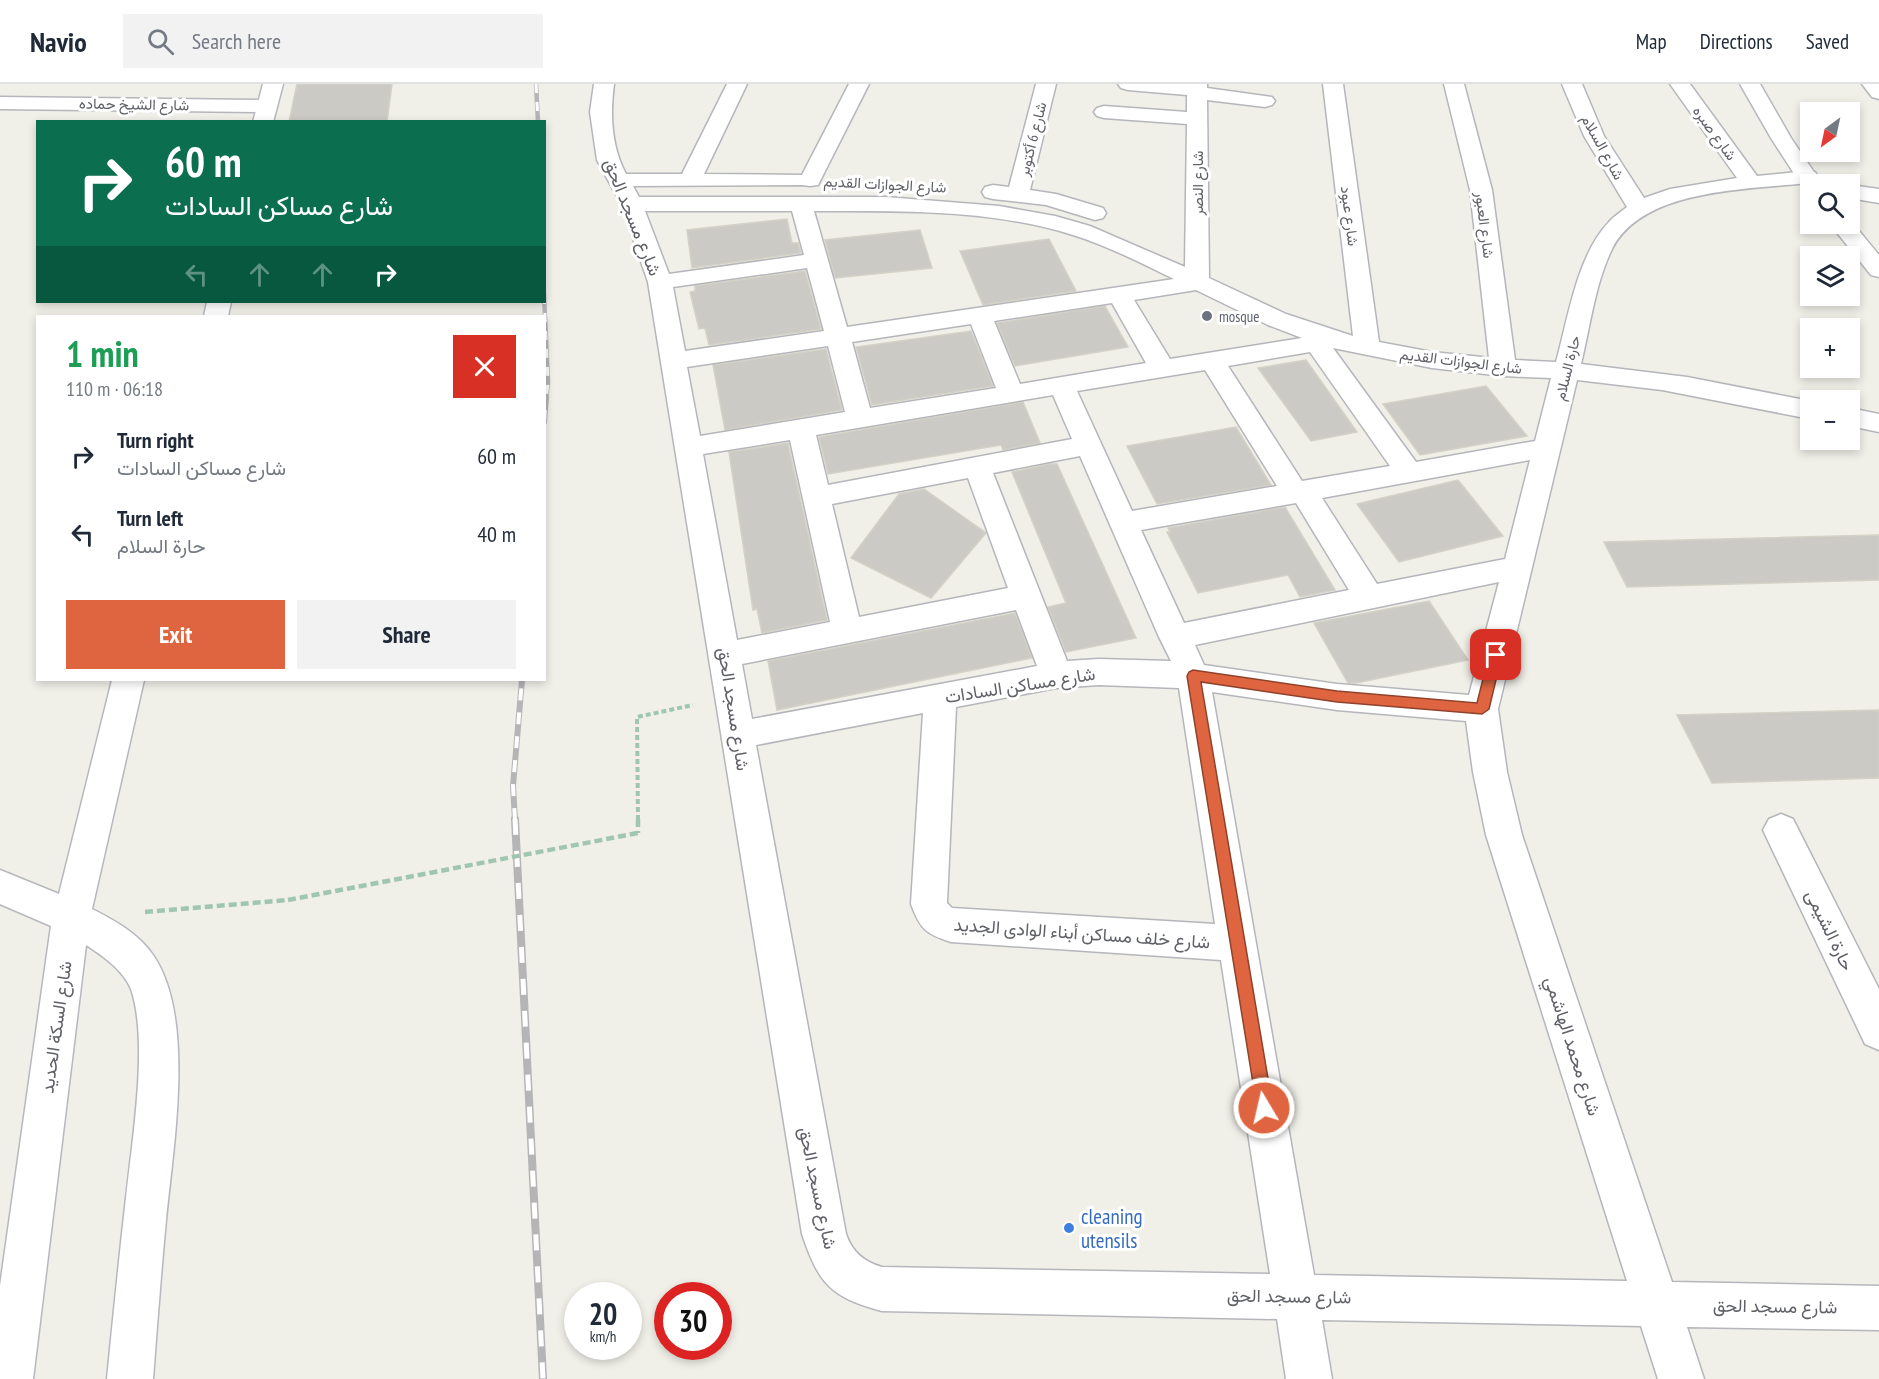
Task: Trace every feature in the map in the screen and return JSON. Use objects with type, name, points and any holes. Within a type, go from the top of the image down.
[{"type":"street","points":[[265,114],[273,84]]},
{"type":"street","name":"شارع مسجد الحق","points":[[604,84],[600,112],[602,133],[609,160],[626,192],[660,282],[824,1234],[831,1255],[844,1272],[861,1284],[882,1289],[1879,1308]]},
{"type":"street","points":[[690,180],[737,84]]},
{"type":"street","name":"شارع الجوازات القديم","points":[[626,192],[690,180],[820,181],[859,84]]},
{"type":"street","name":"شارع 6 أكتوبر","points":[[1018,194],[1046,84]]},
{"type":"street","points":[[1128,84],[1197,89],[1265,101]]},
{"type":"street","name":"شارع عبود","points":[[1333,84],[1367,348]]},
{"type":"street","name":"شارع العبور","points":[[1454,84],[1481,190],[1503,368]]},
{"type":"street","name":"شارع السلام","points":[[1572,84],[1594,136],[1639,208]]},
{"type":"street","name":"شارع صبره","points":[[1680,84],[1750,182]]},
{"type":"street","points":[[1750,84],[1806,174]]},
{"type":"street","points":[[1872,84],[1879,93]]},
{"type":"street","name":"شارع النصر","points":[[1197,89],[1197,283]]},
{"type":"street","name":"شارع الشيخ حماده","points":[[0,103],[265,114]]},
{"type":"street","points":[[1104,111],[1197,119]]},
{"type":"street","name":"حارة السلام","points":[[1482,709],[1566,371],[1591,276],[1601,249],[1616,227],[1639,208],[1670,196],[1750,182],[1800,181]]},
{"type":"street","name":"شارع الجوازات القديم","points":[[883,183],[1018,194],[1048,199],[1104,217],[1122,231],[1130,249]]},
{"type":"street","name":"شارع الجوازات القديم","points":[[626,192],[801,203],[886,204],[981,212],[1081,230],[1130,249],[1197,283],[1325,341],[1461,364],[1566,371],[1659,381],[1800,408]]},
{"type":"street","points":[[1860,193],[1879,195]]},
{"type":"street","points":[[801,203],[860,418]]},
{"type":"street","points":[[1849,234],[1879,270]]},
{"type":"street","points":[[660,282],[817,260]]},
{"type":"street","points":[[675,361],[1197,283]]},
{"type":"street","points":[[1119,294],[1162,368]]},
{"type":"street","points":[[980,315],[1011,393]]},
{"type":"street","points":[[690,447],[1325,341],[1409,471]]},
{"type":"street","points":[[1212,360],[1369,597]]},
{"type":"street","points":[[1062,385],[1193,676],[1309,1379]]},
{"type":"street","points":[[1860,419],[1879,423]]},
{"type":"street","points":[[801,428],[847,631]]},
{"type":"street","points":[[816,497],[1089,446]]},
{"type":"street","points":[[1124,523],[1547,448]]},
{"type":"street","points":[[977,466],[1056,675]]},
{"type":"street","points":[[1175,637],[1518,567]]},
{"type":"street","points":[[725,655],[1026,596]]},
{"type":"street","name":"شارع مساكن السادات","points":[[738,735],[1056,675],[1133,672],[1193,676],[1337,697],[1482,709]]},
{"type":"street","name":"شارع السكة الحديد","points":[[10,1379],[71,918],[128,681]]},
{"type":"street","name":"شارع خلف مساكن أبناء الوادى الجديد","points":[[940,697],[929,904],[932,914],[941,922],[951,925],[1237,943]]},
{"type":"street","name":"شارع محمد الهاشمي","points":[[1482,709],[1491,785],[1504,835],[1681,1379]]},
{"type":"street","name":"حارة الشيمى","points":[[1782,830],[1879,1030]]},
{"type":"street","points":[[0,887],[71,918],[122,947],[142,970],[155,1007],[159,1066],[130,1379]]},
{"type":"path","points":[[175,909],[288,900],[638,833],[637,717],[732,697]]},
{"type":"building","points":[[297,84],[392,84],[387,120],[289,120]]},
{"type":"building","points":[[787,219],[792,243],[798,243],[801,253],[692,268],[687,230]]},
{"type":"building","points":[[920,230],[932,268],[835,278],[825,240]]},
{"type":"building","points":[[1049,239],[1076,291],[983,305],[960,251]]},
{"type":"building","points":[[805,271],[821,329],[709,345],[705,328],[699,329],[690,292],[695,291],[695,286]]},
{"type":"building","points":[[1105,306],[1128,347],[1015,366],[997,323]]},
{"type":"building","points":[[971,331],[993,386],[872,405],[856,347]]},
{"type":"building","points":[[826,349],[842,410],[725,430],[713,365]]},
{"type":"building","points":[[1306,360],[1357,432],[1311,441],[1258,368]]},
{"type":"building","points":[[1486,386],[1527,436],[1420,455],[1383,404]]},
{"type":"building","points":[[1023,402],[1040,443],[1003,450],[1001,445],[828,474],[819,437]]},
{"type":"building","points":[[1236,427],[1271,485],[1157,504],[1127,446]]},
{"type":"building","points":[[788,443],[827,620],[762,633],[757,609],[753,610],[729,452]]},
{"type":"building","points":[[1057,464],[1136,638],[1066,652],[1048,607],[1066,603],[1012,472]]},
{"type":"building","points":[[1458,480],[1503,536],[1399,562],[1357,504]]},
{"type":"building","points":[[924,489],[986,533],[931,598],[851,558],[899,494]]},
{"type":"building","points":[[1285,507],[1335,590],[1300,597],[1288,575],[1198,593],[1167,532],[1170,532],[1168,528]]},
{"type":"building","points":[[1879,535],[1879,580],[1627,587],[1604,542]]},
{"type":"building","points":[[1429,601],[1468,660],[1348,683],[1314,623]]},
{"type":"building","points":[[1015,613],[1032,658],[777,710],[768,661]]},
{"type":"building","points":[[1879,710],[1879,778],[1712,783],[1677,715]]},
{"type":"railway","points":[[536,84],[538,120]]},
{"type":"railway","points":[[544,303],[545,315]]},
{"type":"railway","points":[[546,338],[548,382],[546,400]]},
{"type":"railway","points":[[515,820],[513,786],[522,681]]},
{"type":"railway","points":[[515,819],[543,1379]]},
{"type":"place","name":"mosque","points":[[1207,316]]},
{"type":"place","name":"cleaning utensils","points":[[1069,1228]]},
{"type":"route","points":[[1264,1108],[1193,676],[1337,697],[1482,709],[1496,655]]}]
